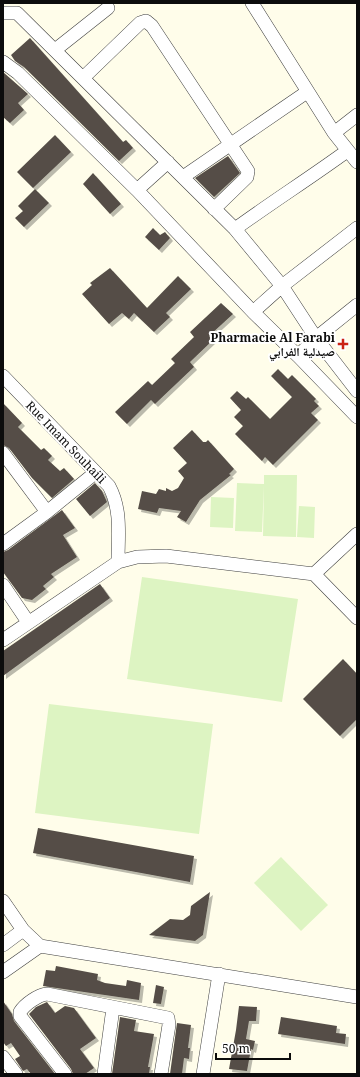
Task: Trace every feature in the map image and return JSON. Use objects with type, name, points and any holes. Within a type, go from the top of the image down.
[{"type":"street","points":[[252,3],[334,133],[357,162]]},
{"type":"street","points":[[55,50],[108,8]]},
{"type":"street","points":[[8,13],[55,50],[235,230],[282,286],[316,338],[357,391]]},
{"type":"street","points":[[84,78],[140,23],[146,21],[152,26],[231,144],[249,174],[214,209]]},
{"type":"street","points":[[3,62],[18,73],[137,190],[253,312],[357,417]]},
{"type":"street","points":[[183,177],[307,92]]},
{"type":"street","points":[[334,133],[357,115]]},
{"type":"street","points":[[235,230],[274,200],[312,177],[347,151]]},
{"type":"street","points":[[137,190],[168,162]]},
{"type":"street","points":[[253,312],[282,286],[357,228]]},
{"type":"street","points":[[298,356],[316,338],[357,305]]},
{"type":"street","name":"Rue Imam Souhaili","points":[[3,376],[109,486],[116,500],[118,516],[118,562]]},
{"type":"street","points":[[3,453],[47,512]]},
{"type":"street","points":[[3,544],[47,512],[95,473]]},
{"type":"street","points":[[314,574],[357,534]]},
{"type":"street","points":[[3,640],[118,562],[137,557],[166,556],[314,574],[357,618]]},
{"type":"street","points":[[3,585],[28,622]]},
{"type":"street","points":[[3,902],[23,930],[40,946],[357,997]]},
{"type":"street","points":[[3,945],[23,930]]},
{"type":"street","points":[[3,972],[40,946]]},
{"type":"street","points":[[203,1074],[219,974]]},
{"type":"street","points":[[65,1074],[20,1016],[22,1009],[41,995],[47,994],[168,1018],[169,1026],[161,1074]]},
{"type":"street","points":[[104,1074],[113,1008]]},
{"type":"street","points":[[3,1056],[16,1074]]},
{"type":"green space","points":[[264,475],[297,475],[296,537],[263,536],[264,485],[262,532],[235,531],[237,483],[264,484]]},
{"type":"green space","points":[[211,497],[234,498],[233,528],[210,527]]},
{"type":"green space","points":[[299,506],[315,507],[314,538],[297,537]]},
{"type":"green space","points":[[142,577],[298,599],[282,702],[127,679]]},
{"type":"green space","points":[[49,704],[213,724],[199,834],[35,813]]},
{"type":"green space","points":[[281,857],[328,905],[301,931],[254,883]]},
{"type":"building","points":[[30,38],[123,142],[126,140],[133,148],[119,161],[24,67],[15,61],[11,55]]},
{"type":"building","points":[[3,72],[28,94],[18,103],[24,110],[10,123],[3,117]]},
{"type":"building","points":[[55,135],[71,152],[33,188],[17,172]]},
{"type":"building","points":[[228,156],[240,173],[214,197],[195,178]]},
{"type":"building","points":[[93,173],[121,204],[110,214],[83,184]]},
{"type":"building","points":[[35,189],[49,203],[24,227],[15,218],[23,211],[18,206]]},
{"type":"building","points":[[153,228],[160,235],[165,232],[170,238],[159,250],[145,237]]},
{"type":"building","points":[[110,268],[147,308],[178,276],[191,289],[166,313],[170,317],[154,332],[134,313],[129,319],[122,313],[109,324],[82,294],[92,285],[90,283]]},
{"type":"building","points":[[221,303],[233,314],[209,336],[213,340],[190,362],[194,367],[155,404],[151,400],[127,424],[115,412],[148,381],[152,385],[175,363],[171,359],[194,337],[190,332]]},
{"type":"building","points":[[278,369],[288,379],[292,375],[316,399],[314,401],[319,406],[311,413],[318,420],[273,465],[265,457],[262,461],[235,434],[243,426],[234,417],[241,410],[230,398],[237,391],[246,399],[248,397],[270,419],[292,397],[271,376]]},
{"type":"building","points":[[3,403],[22,423],[18,427],[41,450],[44,448],[52,456],[48,460],[60,471],[64,468],[74,479],[52,498],[32,478],[9,448],[3,445]]},
{"type":"building","points":[[192,430],[203,442],[208,440],[234,469],[229,474],[231,475],[200,500],[186,522],[177,517],[181,511],[159,508],[157,513],[138,509],[142,491],[156,494],[159,489],[166,491],[166,488],[172,491],[178,488],[184,478],[178,471],[187,463],[173,448]]},
{"type":"building","points":[[95,483],[102,491],[107,502],[90,516],[76,499]]},
{"type":"building","points":[[62,510],[75,528],[63,535],[77,557],[51,574],[54,577],[43,586],[46,589],[32,600],[22,598],[3,572],[3,552],[8,550]]},
{"type":"building","points":[[100,584],[110,598],[3,676],[3,651]]},
{"type":"building","points":[[343,659],[357,674],[357,719],[340,736],[303,699]]},
{"type":"building","points":[[38,828],[194,856],[190,882],[33,853]]},
{"type":"building","points":[[210,892],[203,935],[195,941],[149,935],[170,919],[183,920],[190,915],[191,906]]},
{"type":"building","points":[[56,966],[98,974],[97,980],[105,983],[126,986],[127,980],[141,983],[139,1000],[43,986],[46,970],[55,971]]},
{"type":"building","points":[[156,985],[164,987],[161,1004],[153,1003]]},
{"type":"building","points":[[3,1001],[12,1014],[14,1021],[55,1074],[31,1074],[27,1069],[23,1071],[15,1059],[20,1056],[11,1043],[6,1046],[3,1042]]},
{"type":"building","points":[[47,1002],[55,1013],[65,1006],[74,1008],[96,1038],[80,1049],[94,1068],[85,1074],[73,1074],[71,1069],[29,1014],[36,1007]]},
{"type":"building","points":[[239,1006],[257,1007],[256,1021],[249,1021],[246,1039],[255,1041],[253,1050],[251,1049],[247,1071],[229,1069]]},
{"type":"building","points":[[120,1017],[136,1020],[134,1031],[154,1034],[148,1067],[150,1067],[149,1074],[112,1074]]},
{"type":"building","points":[[281,1017],[337,1026],[336,1033],[346,1034],[345,1044],[278,1034]]},
{"type":"building","points":[[177,1023],[191,1025],[188,1048],[190,1048],[189,1059],[184,1058],[182,1074],[170,1074]]},
{"type":"place","name":"Pharmacie Al Farabi صيدلية الفرابي","points":[[343,344]]}]
